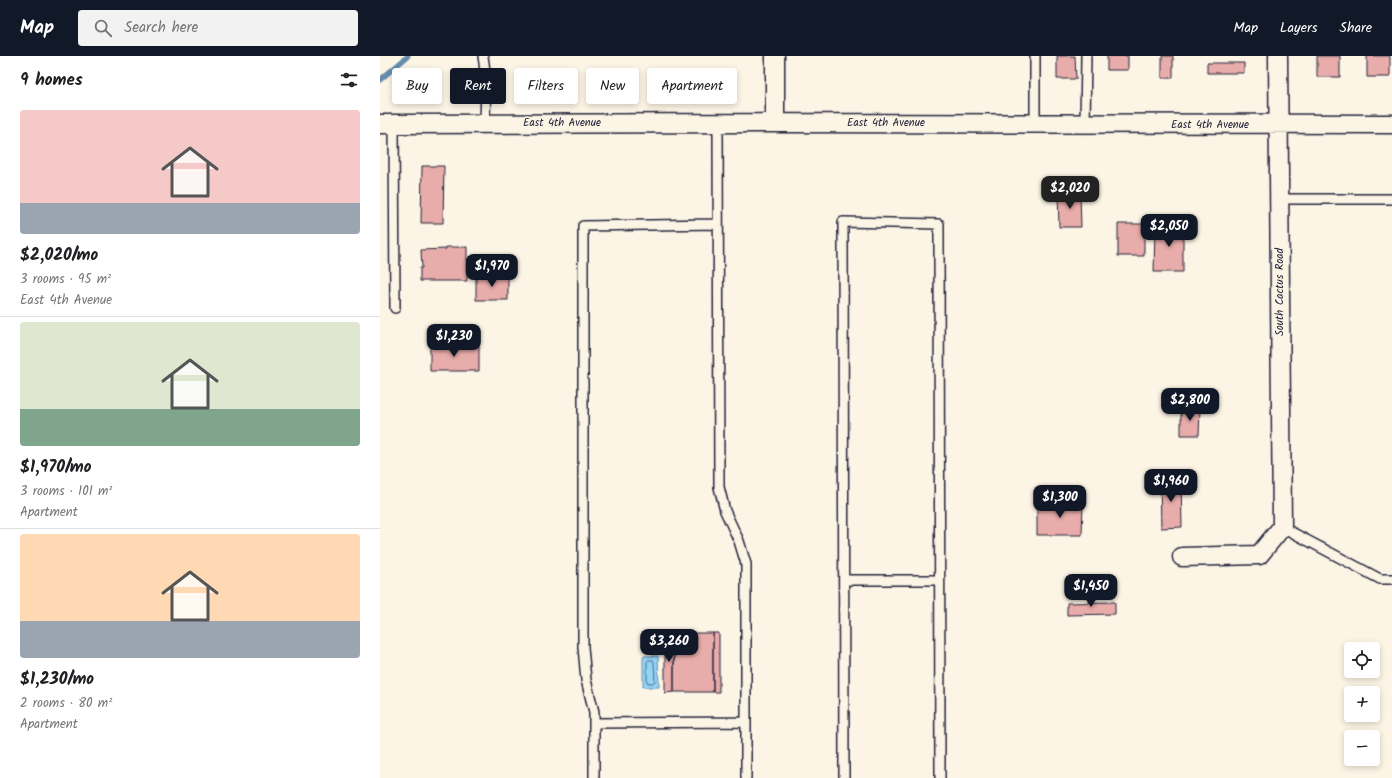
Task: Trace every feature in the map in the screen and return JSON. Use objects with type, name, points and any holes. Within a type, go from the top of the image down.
[{"type":"street","points":[[775,56],[775,123]]},
{"type":"street","name":"South Cactus Road","points":[[1278,56],[1282,527]]},
{"type":"street","name":"East 4th Avenue","points":[[387,124],[1392,124]]},
{"type":"street","points":[[1182,557],[1259,555],[1282,527]]},
{"type":"lane","points":[[483,56],[486,78],[485,124]]},
{"type":"lane","points":[[1034,56],[1034,124]]},
{"type":"lane","points":[[1085,124],[1086,56]]},
{"type":"lane","points":[[718,123],[719,488],[725,511],[739,541],[746,564],[746,778]]},
{"type":"lane","points":[[387,124],[396,308]]},
{"type":"lane","points":[[1280,199],[1392,199]]},
{"type":"lane","points":[[844,778],[843,222],[939,224],[940,778]]},
{"type":"lane","points":[[594,778],[594,712],[586,680],[583,647],[583,226],[718,224]]},
{"type":"lane","points":[[1282,527],[1380,579],[1392,579]]},
{"type":"lane","points":[[844,580],[939,580]]},
{"type":"lane","points":[[594,723],[746,722]]},
{"type":"water","points":[[643,656],[658,656],[659,687],[643,687]]},
{"type":"building","points":[[1057,56],[1075,56],[1076,79],[1057,79]]},
{"type":"building","points":[[1107,56],[1128,56],[1128,70],[1107,70]]},
{"type":"building","points":[[1162,56],[1173,56],[1173,78],[1162,78]]},
{"type":"building","points":[[1317,56],[1340,56],[1340,77],[1317,77]]},
{"type":"building","points":[[1367,56],[1390,56],[1390,77],[1367,77]]},
{"type":"building","points":[[1207,63],[1244,63],[1244,73],[1207,73]]},
{"type":"building","points":[[422,166],[444,166],[443,223],[421,223]]},
{"type":"building","points":[[1058,193],[1080,193],[1081,227],[1059,227]]},
{"type":"building","points":[[1118,224],[1144,224],[1144,256],[1118,256]]},
{"type":"building","points":[[1183,224],[1183,272],[1154,272],[1155,225]]},
{"type":"building","points":[[446,247],[467,247],[467,281],[420,281],[420,268],[422,268],[421,250],[446,249]]},
{"type":"building","points":[[476,276],[508,276],[508,300],[476,300]]},
{"type":"building","points":[[430,345],[479,345],[479,371],[430,371]]},
{"type":"building","points":[[1181,410],[1200,410],[1199,435],[1181,435]]},
{"type":"building","points":[[1160,478],[1181,478],[1182,527],[1161,528]]},
{"type":"building","points":[[1037,503],[1083,503],[1082,535],[1037,535]]},
{"type":"building","points":[[1115,602],[1115,614],[1067,615],[1067,603]]},
{"type":"building","points":[[665,633],[674,633],[674,692],[665,693]]},
{"type":"building","points":[[674,633],[713,633],[713,692],[674,692]]},
{"type":"building","points":[[713,633],[719,633],[719,692],[713,692]]},
{"type":"waterway","points":[[380,80],[408,56]]}]
